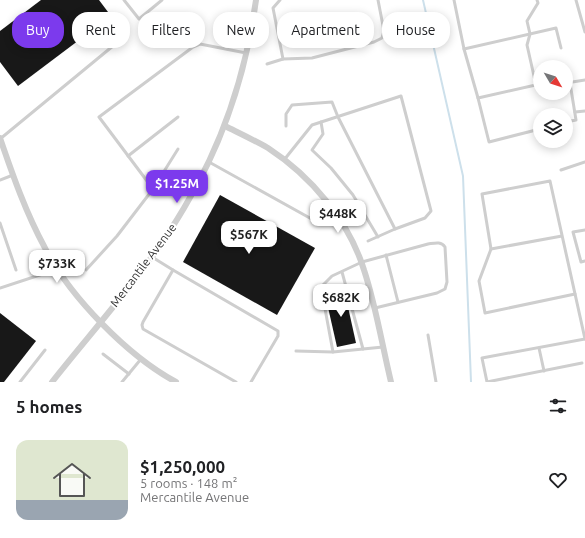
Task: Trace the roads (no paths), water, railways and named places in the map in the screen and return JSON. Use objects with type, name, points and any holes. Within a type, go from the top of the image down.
[{"type":"street","name":"Mercantile Avenue","points":[[52,382],[152,257],[184,209],[209,162],[225,126],[246,53],[256,0]]},
{"type":"street","points":[[225,126],[256,142],[284,160],[310,183],[336,215],[348,234],[362,262],[391,382]]},
{"type":"street","points":[[0,139],[2,152],[13,175],[28,215],[46,250],[58,268],[86,306],[132,353],[176,382]]},
{"type":"lane","points":[[124,0],[139,19],[162,0]]},
{"type":"lane","points":[[280,0],[273,8],[283,59]]},
{"type":"lane","points":[[267,64],[283,59],[312,58],[374,42],[382,38],[384,31],[378,0]]},
{"type":"lane","points":[[454,0],[464,49],[489,142],[533,131]]},
{"type":"lane","points":[[533,68],[526,45],[530,34],[527,21],[538,4],[537,0]]},
{"type":"lane","points":[[576,0],[585,32]]},
{"type":"lane","points":[[464,49],[556,28],[561,48]]},
{"type":"lane","points":[[153,189],[99,118],[193,47],[200,44],[246,53]]},
{"type":"lane","points":[[0,139],[110,48]]},
{"type":"lane","points":[[573,82],[585,80]]},
{"type":"lane","points":[[478,98],[533,85]]},
{"type":"lane","points":[[284,160],[312,125],[401,96],[431,210],[425,218],[368,241]]},
{"type":"lane","points":[[572,100],[576,120],[573,121]]},
{"type":"lane","points":[[286,126],[286,114],[292,105],[332,102],[338,117],[395,229]]},
{"type":"lane","points":[[575,112],[585,111]]},
{"type":"lane","points":[[128,156],[178,117]]},
{"type":"lane","points":[[321,122],[322,134],[312,150],[331,168],[353,194],[378,237]]},
{"type":"lane","points":[[86,270],[117,236],[153,189],[178,149]]},
{"type":"lane","points":[[209,162],[317,222],[322,223],[336,215]]},
{"type":"lane","points":[[561,170],[585,162]]},
{"type":"lane","points":[[0,180],[13,175]]},
{"type":"lane","points":[[575,294],[484,313],[479,281],[491,249],[482,194],[550,181],[585,339],[482,358],[488,382],[582,363]]},
{"type":"lane","points":[[0,223],[16,270]]},
{"type":"lane","points":[[585,230],[573,232],[581,262],[585,261]]},
{"type":"lane","points":[[491,249],[562,236]]},
{"type":"lane","points":[[333,352],[321,287],[332,276],[362,262],[415,247],[440,243],[445,247],[446,286],[443,290],[437,293],[374,308]]},
{"type":"lane","points":[[386,255],[398,302]]},
{"type":"lane","points":[[152,257],[275,329],[279,333],[251,382]]},
{"type":"lane","points":[[0,288],[58,268]]},
{"type":"lane","points":[[173,270],[142,327],[145,331],[236,382]]},
{"type":"lane","points":[[342,272],[363,349]]},
{"type":"lane","points":[[428,335],[436,382]]},
{"type":"lane","points":[[296,351],[333,352],[383,347]]},
{"type":"lane","points":[[539,348],[544,371]]},
{"type":"lane","points":[[20,382],[45,350]]},
{"type":"lane","points":[[103,354],[129,374]]},
{"type":"lane","points":[[122,382],[141,359]]},
{"type":"waterway","points":[[423,0],[463,176],[471,382]]}]
